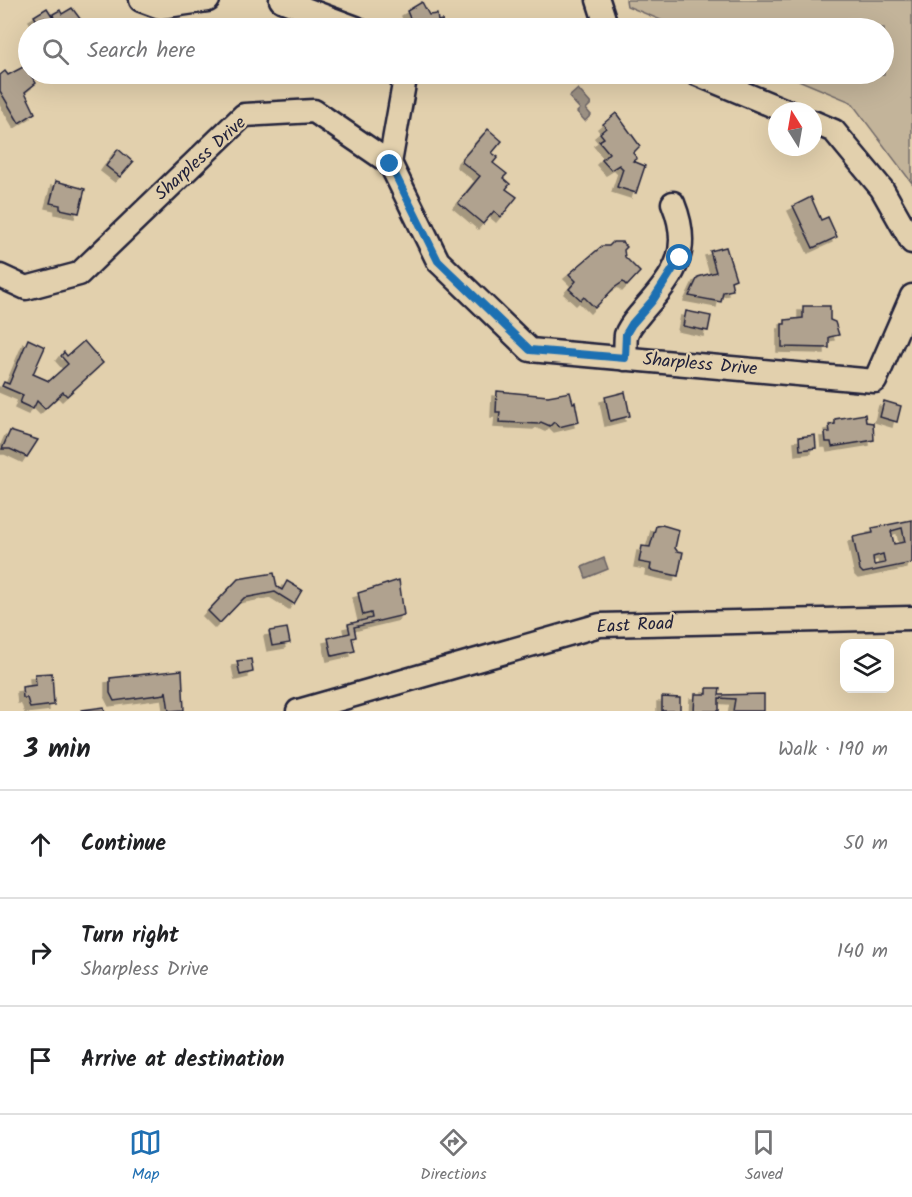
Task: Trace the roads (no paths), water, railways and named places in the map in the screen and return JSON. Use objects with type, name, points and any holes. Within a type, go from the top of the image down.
[{"type":"street","points":[[141,0],[159,7],[208,0]]},
{"type":"street","points":[[280,0],[329,18]]},
{"type":"street","points":[[598,0],[604,18]]},
{"type":"street","points":[[390,164],[404,84]]},
{"type":"street","points":[[721,84],[768,104]]},
{"type":"street","name":"Sharpless Drive","points":[[0,276],[26,288],[80,274],[244,116],[314,111],[390,164],[438,261],[530,350],[875,381],[912,296]]},
{"type":"street","points":[[822,126],[834,131],[882,189],[912,242]]},
{"type":"street","points":[[625,358],[626,334],[653,300],[680,258],[681,230],[673,203]]},
{"type":"street","name":"East Road","points":[[298,711],[600,625],[912,618]]}]
